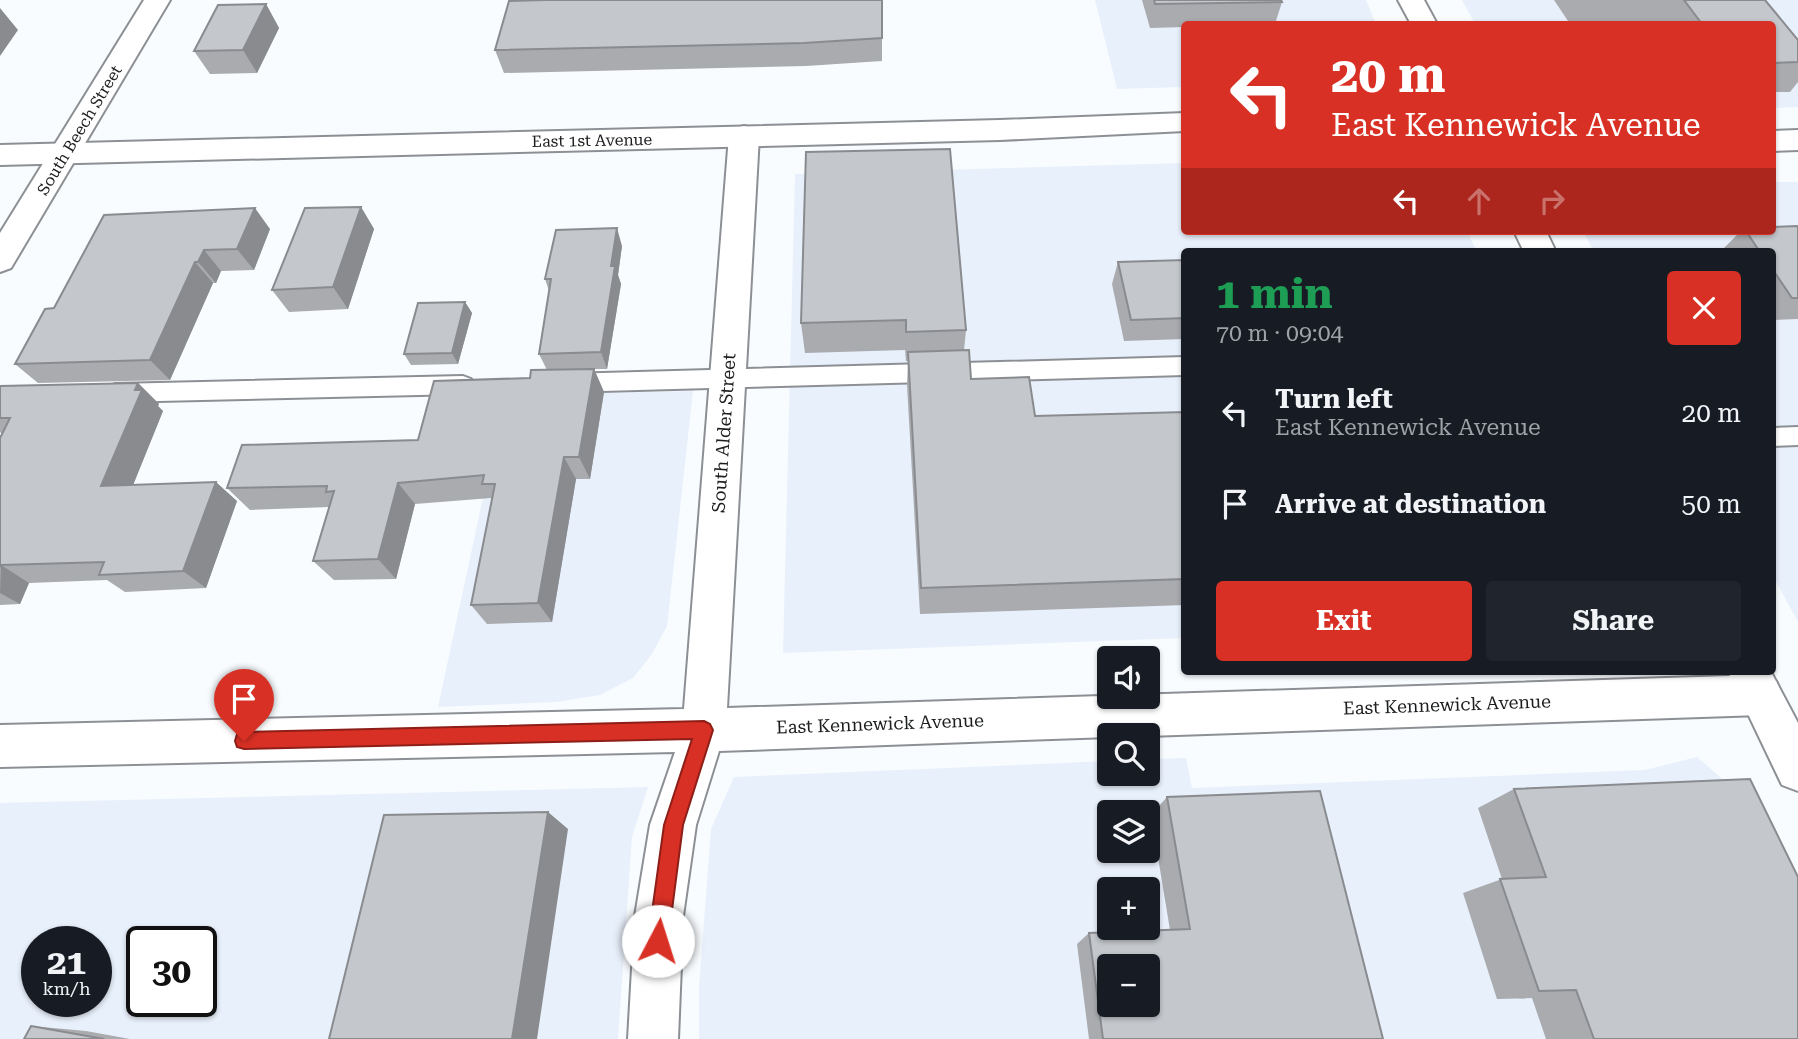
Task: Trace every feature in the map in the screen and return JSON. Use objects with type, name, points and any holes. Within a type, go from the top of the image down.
[{"type":"street","name":"South Beech Street","points":[[0,260],[157,0]]},
{"type":"street","points":[[1411,0],[1422,21]]},
{"type":"street","name":"East 1st Avenue","points":[[0,155],[1000,131],[1181,122]]},
{"type":"street","name":"South Alder Street","points":[[653,1039],[659,916],[673,825],[704,730],[744,136]]},
{"type":"street","points":[[1776,141],[1798,141]]},
{"type":"street","points":[[1755,683],[1798,769]]},
{"type":"street","name":"East Kennewick Avenue","points":[[0,746],[704,730],[1755,683]]},
{"type":"lane","points":[[550,383],[1181,366]]},
{"type":"lane","points":[[96,393],[481,385]]},
{"type":"lane","points":[[1776,437],[1798,436]]},
{"type":"shaded area","points":[[1095,0],[1366,0],[1375,21],[1181,21],[1181,87],[1117,89]]},
{"type":"shaded area","points":[[1462,0],[1798,0],[1798,107],[1776,108],[1776,21],[1473,21]]},
{"type":"shaded area","points":[[1181,163],[1181,235],[1469,235],[1475,248],[1181,248],[1181,638],[783,653],[795,174]]},
{"type":"shaded area","points":[[1776,182],[1798,182],[1798,622],[1776,582],[1776,248],[1592,248],[1585,235],[1776,235]]},
{"type":"shaded area","points":[[693,391],[667,626],[652,654],[633,678],[600,695],[556,702],[438,707],[505,395]]},
{"type":"shaded area","points":[[1697,757],[1754,806],[1798,1039],[699,1039],[699,987],[711,829],[734,777],[1097,762],[1097,786],[1160,786],[1160,759],[1186,758],[1192,788],[1645,770]]},
{"type":"shaded area","points":[[648,787],[632,837],[618,1039],[0,1039],[0,803]]},
{"type":"building","points":[[882,0],[882,38],[804,43],[495,50],[509,1]]},
{"type":"building","points":[[1154,0],[1281,0],[1282,2],[1155,4]]},
{"type":"building","points":[[1684,0],[1765,0],[1798,40],[1798,62],[1776,63],[1776,21],[1700,21]]},
{"type":"building","points":[[266,4],[243,50],[194,51],[218,5]]},
{"type":"building","points":[[950,149],[966,330],[906,332],[906,320],[801,323],[806,152]]},
{"type":"building","points":[[361,207],[333,287],[272,290],[305,208]]},
{"type":"building","points":[[255,208],[237,249],[204,250],[198,262],[195,262],[150,360],[15,364],[45,309],[54,308],[104,215]]},
{"type":"building","points":[[1776,227],[1798,228],[1798,298],[1792,298],[1776,274],[1776,248],[1757,248],[1749,235],[1776,235]]},
{"type":"building","points":[[617,228],[611,266],[615,266],[601,352],[539,354],[551,279],[545,279],[556,230]]},
{"type":"building","points":[[1181,260],[1181,318],[1131,320],[1118,262]]},
{"type":"building","points":[[465,302],[452,353],[404,354],[418,303]]},
{"type":"building","points":[[969,350],[971,379],[1029,377],[1035,416],[1181,412],[1181,579],[921,588],[908,352]]},
{"type":"building","points":[[594,369],[579,457],[564,457],[538,603],[471,605],[495,484],[482,484],[484,475],[398,483],[378,559],[313,561],[334,491],[326,492],[327,486],[227,488],[242,445],[418,440],[434,381],[530,378],[531,370]]},
{"type":"building","points":[[138,383],[135,390],[142,390],[101,486],[216,482],[183,571],[99,575],[104,562],[0,567],[0,438],[10,418],[0,418],[0,386]]},
{"type":"building","points":[[1750,779],[1798,877],[1798,1039],[1594,1039],[1576,990],[1539,991],[1500,879],[1546,877],[1514,789]]},
{"type":"building","points":[[1320,791],[1383,1039],[1103,1039],[1100,1017],[1160,1017],[1160,954],[1097,954],[1097,994],[1089,933],[1097,933],[1097,940],[1160,940],[1160,930],[1190,929],[1167,797]]},
{"type":"building","points":[[548,812],[512,1039],[329,1039],[384,815]]},
{"type":"building","points":[[31,1026],[104,1039],[24,1039]]},
{"type":"route","points":[[244,741],[704,730],[691,778],[673,825],[659,916],[658,941]]}]
